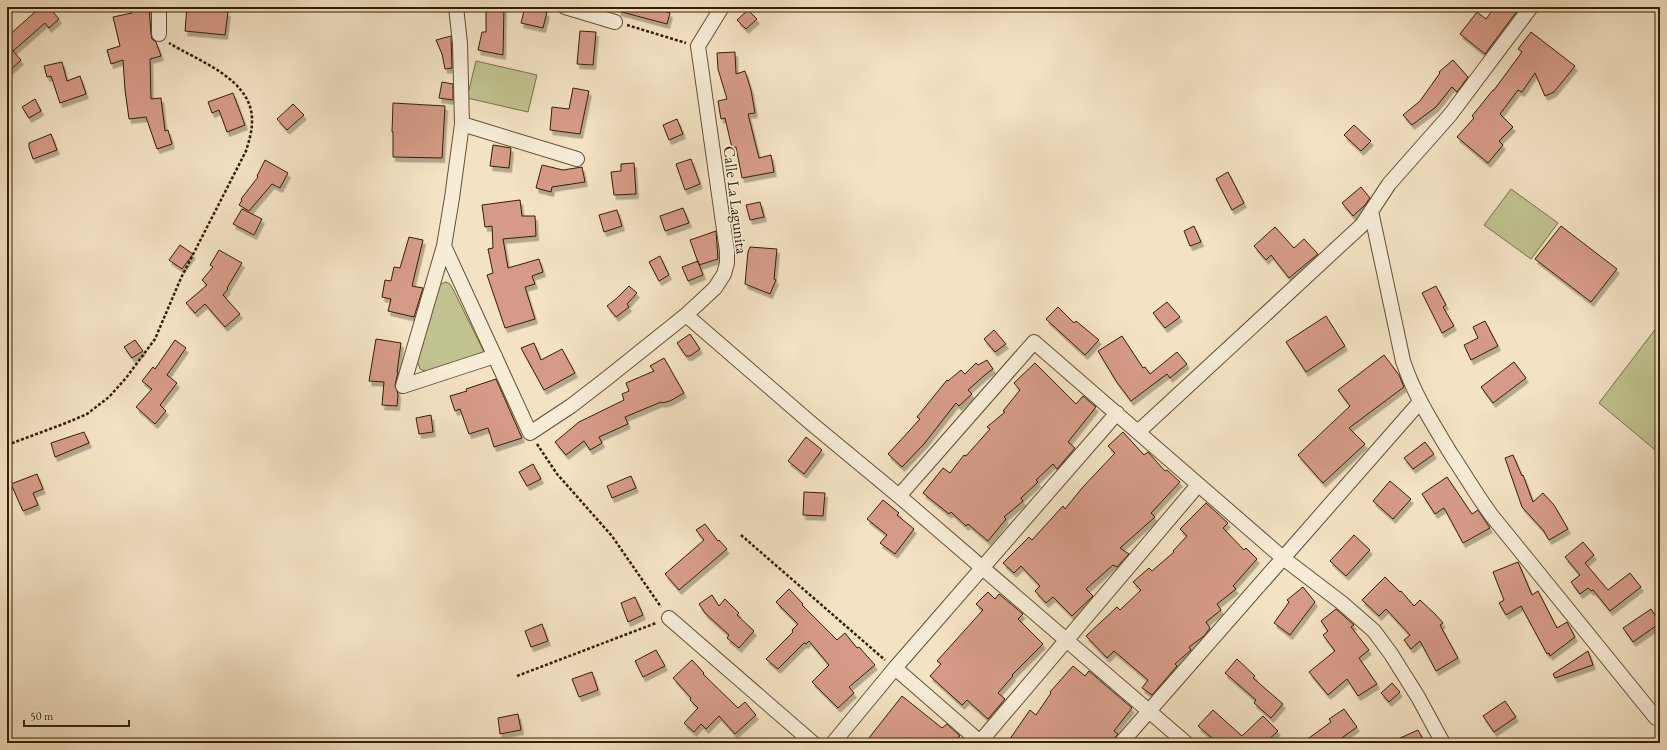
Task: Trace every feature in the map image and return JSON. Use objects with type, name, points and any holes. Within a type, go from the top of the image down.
[{"type":"street","points":[[159,7],[159,34]]},
{"type":"street","points":[[456,7],[460,43],[462,124],[452,198],[444,246],[403,386],[495,356]]},
{"type":"street","points":[[565,7],[585,10],[615,22]]},
{"type":"street","points":[[698,46],[722,7]]},
{"type":"street","points":[[1138,432],[1362,225],[1389,184],[1450,115],[1530,7]]},
{"type":"street","name":"Calle La Lagunita","points":[[530,433],[571,406],[686,315],[715,288],[724,274],[727,263],[727,251],[698,46]]},
{"type":"street","points":[[462,124],[577,159]]},
{"type":"street","points":[[1371,211],[1403,361],[1419,403],[1492,516],[1656,718],[1660,717]]},
{"type":"street","points":[[444,246],[530,433]]},
{"type":"street","points":[[686,315],[1186,743]]},
{"type":"street","points":[[899,496],[1034,342],[1283,558],[1342,603],[1374,631],[1391,654],[1443,743]]},
{"type":"street","points":[[1121,743],[1419,403]]},
{"type":"street","points":[[833,743],[895,668],[1117,413]]},
{"type":"street","points":[[895,668],[980,742],[1198,485]]},
{"type":"street","points":[[669,618],[813,743]]},
{"type":"path","points":[[615,22],[671,40],[698,46]]},
{"type":"path","points":[[7,445],[87,414],[109,397],[126,378],[154,339],[181,278],[246,151],[253,120],[249,104],[242,92],[222,73],[197,57],[171,44],[159,34]]},
{"type":"path","points":[[517,676],[669,618],[612,536],[557,474],[530,433]]},
{"type":"path","points":[[741,535],[895,668]]},
{"type":"green space","points":[[476,61],[537,75],[528,112],[467,98]]},
{"type":"green space","points":[[1511,189],[1558,223],[1531,259],[1484,225]]},
{"type":"green space","points":[[446,282],[450,284],[453,289],[484,352],[427,372],[420,369],[417,360],[438,285]]},
{"type":"green space","points":[[1660,323],[1660,454],[1599,403]]},
{"type":"building","points":[[31,7],[49,7],[59,19],[49,28],[45,23],[13,51],[21,60],[7,73],[7,37],[35,12]]},
{"type":"building","points":[[131,7],[149,7],[152,39],[156,42],[161,56],[150,59],[151,99],[161,98],[165,131],[168,130],[172,144],[157,149],[146,117],[129,119],[123,60],[111,64],[107,50],[120,46],[113,17],[132,13]]},
{"type":"building","points":[[187,7],[221,7],[220,11],[228,12],[225,35],[185,31]]},
{"type":"building","points":[[486,7],[504,7],[503,55],[478,50],[482,32],[486,32]]},
{"type":"building","points":[[525,7],[547,12],[543,28],[521,23]]},
{"type":"building","points":[[619,7],[661,7],[660,10],[670,13],[667,24],[618,11]]},
{"type":"building","points":[[1495,7],[1520,7],[1485,54],[1460,34],[1477,12],[1486,19]]},
{"type":"building","points":[[748,10],[757,19],[746,29],[737,20]]},
{"type":"building","points":[[580,31],[596,32],[593,65],[577,64]]},
{"type":"building","points":[[1531,32],[1575,66],[1554,92],[1545,96],[1535,73],[1522,92],[1518,90],[1500,114],[1513,127],[1499,141],[1503,145],[1488,163],[1457,137],[1474,118],[1472,116],[1494,90],[1522,52],[1518,49]]},
{"type":"building","points":[[451,36],[452,68],[445,69],[442,54],[436,40]]},
{"type":"building","points":[[735,52],[736,74],[745,71],[751,90],[755,113],[748,114],[759,158],[771,155],[774,172],[742,178],[736,147],[732,148],[725,118],[721,119],[718,101],[727,99],[718,69],[717,53]]},
{"type":"building","points":[[1453,60],[1468,77],[1457,92],[1452,87],[1436,107],[1412,125],[1403,115],[1420,101],[1440,73],[1439,72]]},
{"type":"building","points":[[62,62],[67,81],[80,76],[86,94],[60,103],[51,76],[47,77],[44,66]]},
{"type":"building","points":[[442,82],[453,84],[453,100],[439,98]]},
{"type":"building","points":[[573,88],[589,91],[580,134],[550,130],[552,107],[569,109]]},
{"type":"building","points":[[233,93],[245,125],[227,132],[219,110],[212,113],[208,102]]},
{"type":"building","points":[[35,99],[41,111],[29,118],[22,107]]},
{"type":"building","points":[[393,103],[445,106],[442,158],[393,157]]},
{"type":"building","points":[[293,104],[304,115],[287,130],[277,119]]},
{"type":"building","points":[[677,119],[683,134],[669,140],[663,125]]},
{"type":"building","points":[[1354,125],[1371,141],[1361,151],[1344,135]]},
{"type":"building","points":[[51,134],[57,150],[33,159],[29,143]]},
{"type":"building","points":[[493,145],[511,148],[509,168],[490,166]]},
{"type":"building","points":[[691,159],[700,184],[685,190],[676,164]]},
{"type":"building","points":[[265,160],[288,173],[280,188],[272,184],[249,211],[239,205],[242,200],[241,199],[258,177],[257,176]]},
{"type":"building","points":[[634,163],[636,194],[614,195],[611,172],[621,171],[621,164]]},
{"type":"building","points":[[542,165],[563,170],[582,167],[585,182],[552,187],[551,192],[536,188]]},
{"type":"building","points":[[1228,172],[1244,203],[1232,210],[1216,179]]},
{"type":"building","points":[[1361,187],[1370,198],[1353,216],[1342,203]]},
{"type":"building","points":[[520,200],[522,216],[535,216],[536,236],[503,239],[508,268],[539,259],[543,272],[532,276],[535,284],[525,287],[535,319],[505,328],[487,275],[493,273],[488,249],[493,248],[492,226],[485,227],[482,205]]},
{"type":"building","points":[[760,202],[764,217],[750,220],[746,205]]},
{"type":"building","points":[[683,208],[689,223],[665,231],[660,216]]},
{"type":"building","points":[[242,209],[262,219],[254,235],[233,224]]},
{"type":"building","points":[[617,210],[622,226],[604,232],[599,215]]},
{"type":"building","points":[[1194,226],[1201,242],[1190,246],[1184,231]]},
{"type":"building","points":[[1561,226],[1617,269],[1591,302],[1535,259]]},
{"type":"building","points":[[1275,227],[1294,248],[1304,239],[1318,254],[1289,278],[1271,255],[1266,260],[1254,246]]},
{"type":"building","points":[[716,231],[718,259],[699,265],[690,240]]},
{"type":"building","points":[[409,237],[423,240],[412,286],[423,288],[414,317],[388,311],[391,299],[382,297],[385,280],[391,281],[394,267],[400,268]]},
{"type":"building","points":[[180,245],[193,254],[182,269],[169,260]]},
{"type":"building","points":[[750,247],[777,249],[774,279],[776,280],[770,294],[745,284],[748,252]]},
{"type":"building","points":[[219,250],[242,263],[227,288],[228,289],[223,295],[240,314],[225,327],[205,304],[195,313],[186,303],[207,285],[202,280],[213,267],[210,265]]},
{"type":"building","points":[[660,256],[669,275],[659,281],[649,262]]},
{"type":"building","points":[[698,261],[703,275],[688,281],[682,267]]},
{"type":"building","points":[[629,286],[637,293],[627,304],[629,307],[616,317],[607,306]]},
{"type":"building","points":[[1436,286],[1446,305],[1443,307],[1454,326],[1442,333],[1422,293]]},
{"type":"building","points":[[1167,302],[1180,317],[1165,328],[1153,313]]},
{"type":"building","points":[[1058,307],[1074,323],[1076,321],[1099,340],[1085,355],[1046,319]]},
{"type":"building","points":[[1326,316],[1345,346],[1306,372],[1286,342]]},
{"type":"building","points":[[1485,321],[1498,346],[1471,360],[1464,345],[1478,338],[1473,327]]},
{"type":"building","points":[[994,330],[1006,344],[995,352],[984,339]]},
{"type":"building","points":[[690,334],[700,349],[690,356],[686,356],[677,343]]},
{"type":"building","points":[[1122,336],[1143,368],[1145,367],[1150,374],[1177,352],[1187,364],[1170,378],[1167,374],[1131,401],[1116,381],[1098,351]]},
{"type":"building","points":[[376,339],[401,343],[395,385],[398,394],[397,406],[382,405],[384,382],[369,381]]},
{"type":"building","points":[[135,340],[143,351],[132,358],[124,347]]},
{"type":"building","points":[[175,340],[186,348],[167,375],[177,383],[160,405],[166,411],[155,424],[136,407],[152,389],[142,381],[153,367],[155,369]]},
{"type":"building","points":[[534,343],[541,360],[562,349],[575,373],[544,390],[521,348]]},
{"type":"building","points":[[1384,355],[1399,375],[1404,387],[1349,428],[1365,444],[1323,483],[1298,455],[1350,406],[1338,390]]},
{"type":"building","points":[[664,358],[684,393],[670,401],[661,402],[625,417],[628,424],[599,437],[602,443],[590,450],[584,441],[566,455],[555,442],[579,422],[624,400],[622,394],[629,391],[626,383],[654,371],[650,366]]},
{"type":"building","points":[[987,360],[993,369],[968,390],[972,394],[959,406],[956,403],[924,444],[902,467],[888,454],[920,419],[917,417],[947,380],[948,381],[961,370],[965,374],[976,363],[978,365]]},
{"type":"building","points":[[1514,362],[1526,378],[1493,403],[1481,387]]},
{"type":"building","points":[[1035,363],[1076,404],[1083,396],[1096,407],[1068,442],[1075,448],[1057,469],[1053,464],[1036,480],[1038,482],[1021,498],[1023,501],[1004,517],[1006,519],[988,541],[968,524],[966,526],[951,512],[949,514],[923,493],[943,468],[950,473],[964,455],[966,456],[990,429],[987,427],[1005,412],[1003,411],[1020,390],[1014,383]]},
{"type":"building","points":[[496,379],[522,438],[494,447],[488,428],[469,434],[460,409],[455,411],[450,396],[467,391],[466,389]]},
{"type":"building","points":[[431,415],[433,432],[419,434],[416,418]]},
{"type":"building","points":[[84,432],[89,443],[55,457],[51,443]]},
{"type":"building","points":[[1123,432],[1144,455],[1148,452],[1165,471],[1167,470],[1180,482],[1151,513],[1155,517],[1120,548],[1129,554],[1117,567],[1113,565],[1086,589],[1093,596],[1072,616],[1053,597],[1046,603],[1035,591],[1040,586],[1021,566],[1014,573],[1003,563],[1029,537],[1032,540],[1063,506],[1065,509],[1082,488],[1115,453],[1108,446]]},
{"type":"building","points":[[806,437],[822,450],[804,474],[788,461]]},
{"type":"building","points":[[1425,442],[1434,454],[1413,469],[1404,458]]},
{"type":"building","points":[[1513,455],[1522,476],[1523,475],[1533,502],[1543,493],[1554,505],[1568,529],[1549,540],[1543,530],[1522,507],[1505,458]]},
{"type":"building","points":[[533,464],[541,479],[527,486],[519,472]]},
{"type":"building","points":[[37,474],[43,489],[33,493],[38,505],[23,511],[11,484]]},
{"type":"building","points":[[631,476],[636,488],[612,498],[607,486]]},
{"type":"building","points":[[1447,477],[1472,514],[1478,510],[1490,528],[1463,543],[1444,508],[1435,514],[1422,494]]},
{"type":"building","points":[[1390,481],[1411,499],[1393,519],[1373,501]]},
{"type":"building","points":[[804,492],[825,493],[823,516],[803,515]]},
{"type":"building","points":[[883,500],[899,513],[897,515],[914,529],[895,554],[880,543],[887,535],[867,519]]},
{"type":"building","points":[[1206,503],[1228,523],[1223,528],[1244,550],[1246,548],[1257,559],[1233,586],[1236,589],[1217,604],[1221,610],[1206,622],[1210,628],[1204,636],[1189,647],[1191,650],[1175,664],[1177,666],[1152,695],[1142,688],[1148,680],[1114,651],[1107,658],[1086,636],[1117,607],[1120,610],[1141,590],[1133,582],[1149,568],[1152,571],[1174,552],[1173,551],[1187,536],[1180,529]]},
{"type":"building","points":[[705,524],[718,541],[719,540],[727,549],[679,590],[665,574],[704,540],[696,530]]},
{"type":"building","points":[[1354,535],[1370,550],[1346,576],[1330,561]]},
{"type":"building","points":[[1583,542],[1594,555],[1585,563],[1608,590],[1630,573],[1641,587],[1610,611],[1593,590],[1591,591],[1588,588],[1580,594],[1571,582],[1580,575],[1565,557]]},
{"type":"building","points":[[1518,562],[1532,595],[1538,591],[1557,628],[1567,622],[1575,637],[1550,656],[1549,653],[1547,654],[1521,606],[1506,615],[1499,603],[1504,600],[1493,572]]},
{"type":"building","points":[[1385,577],[1400,592],[1401,591],[1414,606],[1420,600],[1436,615],[1443,623],[1440,625],[1458,658],[1436,671],[1420,641],[1411,649],[1404,640],[1410,635],[1386,609],[1379,616],[1362,600]]},
{"type":"building","points":[[1303,587],[1315,602],[1290,635],[1274,623],[1289,602],[1287,600]]},
{"type":"building","points":[[789,589],[803,604],[802,605],[837,640],[845,633],[857,648],[859,647],[875,665],[849,687],[854,693],[838,708],[812,682],[829,665],[809,641],[806,644],[804,643],[778,669],[766,659],[793,632],[792,630],[798,624],[776,602]]},
{"type":"building","points":[[988,592],[995,599],[999,594],[1023,614],[1018,619],[1043,644],[1012,675],[1013,676],[998,693],[1005,699],[988,719],[967,700],[962,705],[930,676],[941,664],[937,661],[983,610],[976,604]]},
{"type":"building","points":[[712,595],[719,606],[725,599],[739,613],[737,615],[754,631],[739,648],[727,638],[729,635],[705,613],[699,604]]},
{"type":"building","points":[[635,597],[643,615],[628,622],[621,603]]},
{"type":"building","points":[[1336,609],[1354,625],[1351,627],[1369,650],[1359,658],[1377,684],[1358,696],[1347,679],[1328,695],[1309,672],[1335,651],[1323,635],[1328,631],[1321,621]]},
{"type":"building","points":[[1651,609],[1660,623],[1633,642],[1623,628]]},
{"type":"building","points":[[542,624],[548,641],[531,647],[525,631]]},
{"type":"building","points":[[656,650],[665,666],[643,677],[635,661]]},
{"type":"building","points":[[1588,651],[1593,665],[1555,678],[1553,674]]},
{"type":"building","points":[[1237,659],[1255,676],[1253,678],[1283,704],[1271,718],[1254,703],[1256,700],[1225,673]]},
{"type":"building","points":[[692,660],[704,673],[703,674],[738,708],[745,702],[756,715],[735,734],[719,716],[706,729],[701,724],[694,732],[684,723],[698,708],[673,678]]},
{"type":"building","points":[[1073,666],[1085,676],[1089,671],[1132,708],[1114,731],[1118,734],[1114,739],[1110,743],[1007,743],[1030,710],[1036,715],[1051,693],[1050,692]]},
{"type":"building","points":[[592,672],[598,690],[579,697],[572,679]]},
{"type":"building","points":[[1392,683],[1400,692],[1389,702],[1381,693]]},
{"type":"building","points":[[902,696],[942,728],[947,724],[960,736],[951,743],[865,743]]},
{"type":"building","points":[[1505,701],[1516,717],[1494,732],[1483,716]]},
{"type":"building","points":[[1344,709],[1357,727],[1335,743],[1302,743],[1331,722],[1329,719]]},
{"type":"building","points":[[1213,710],[1242,736],[1263,716],[1278,731],[1265,743],[1218,743],[1198,726]]},
{"type":"building","points":[[518,714],[521,730],[500,734],[498,718]]},
{"type":"building","points":[[1418,730],[1425,743],[1389,743]]}]
